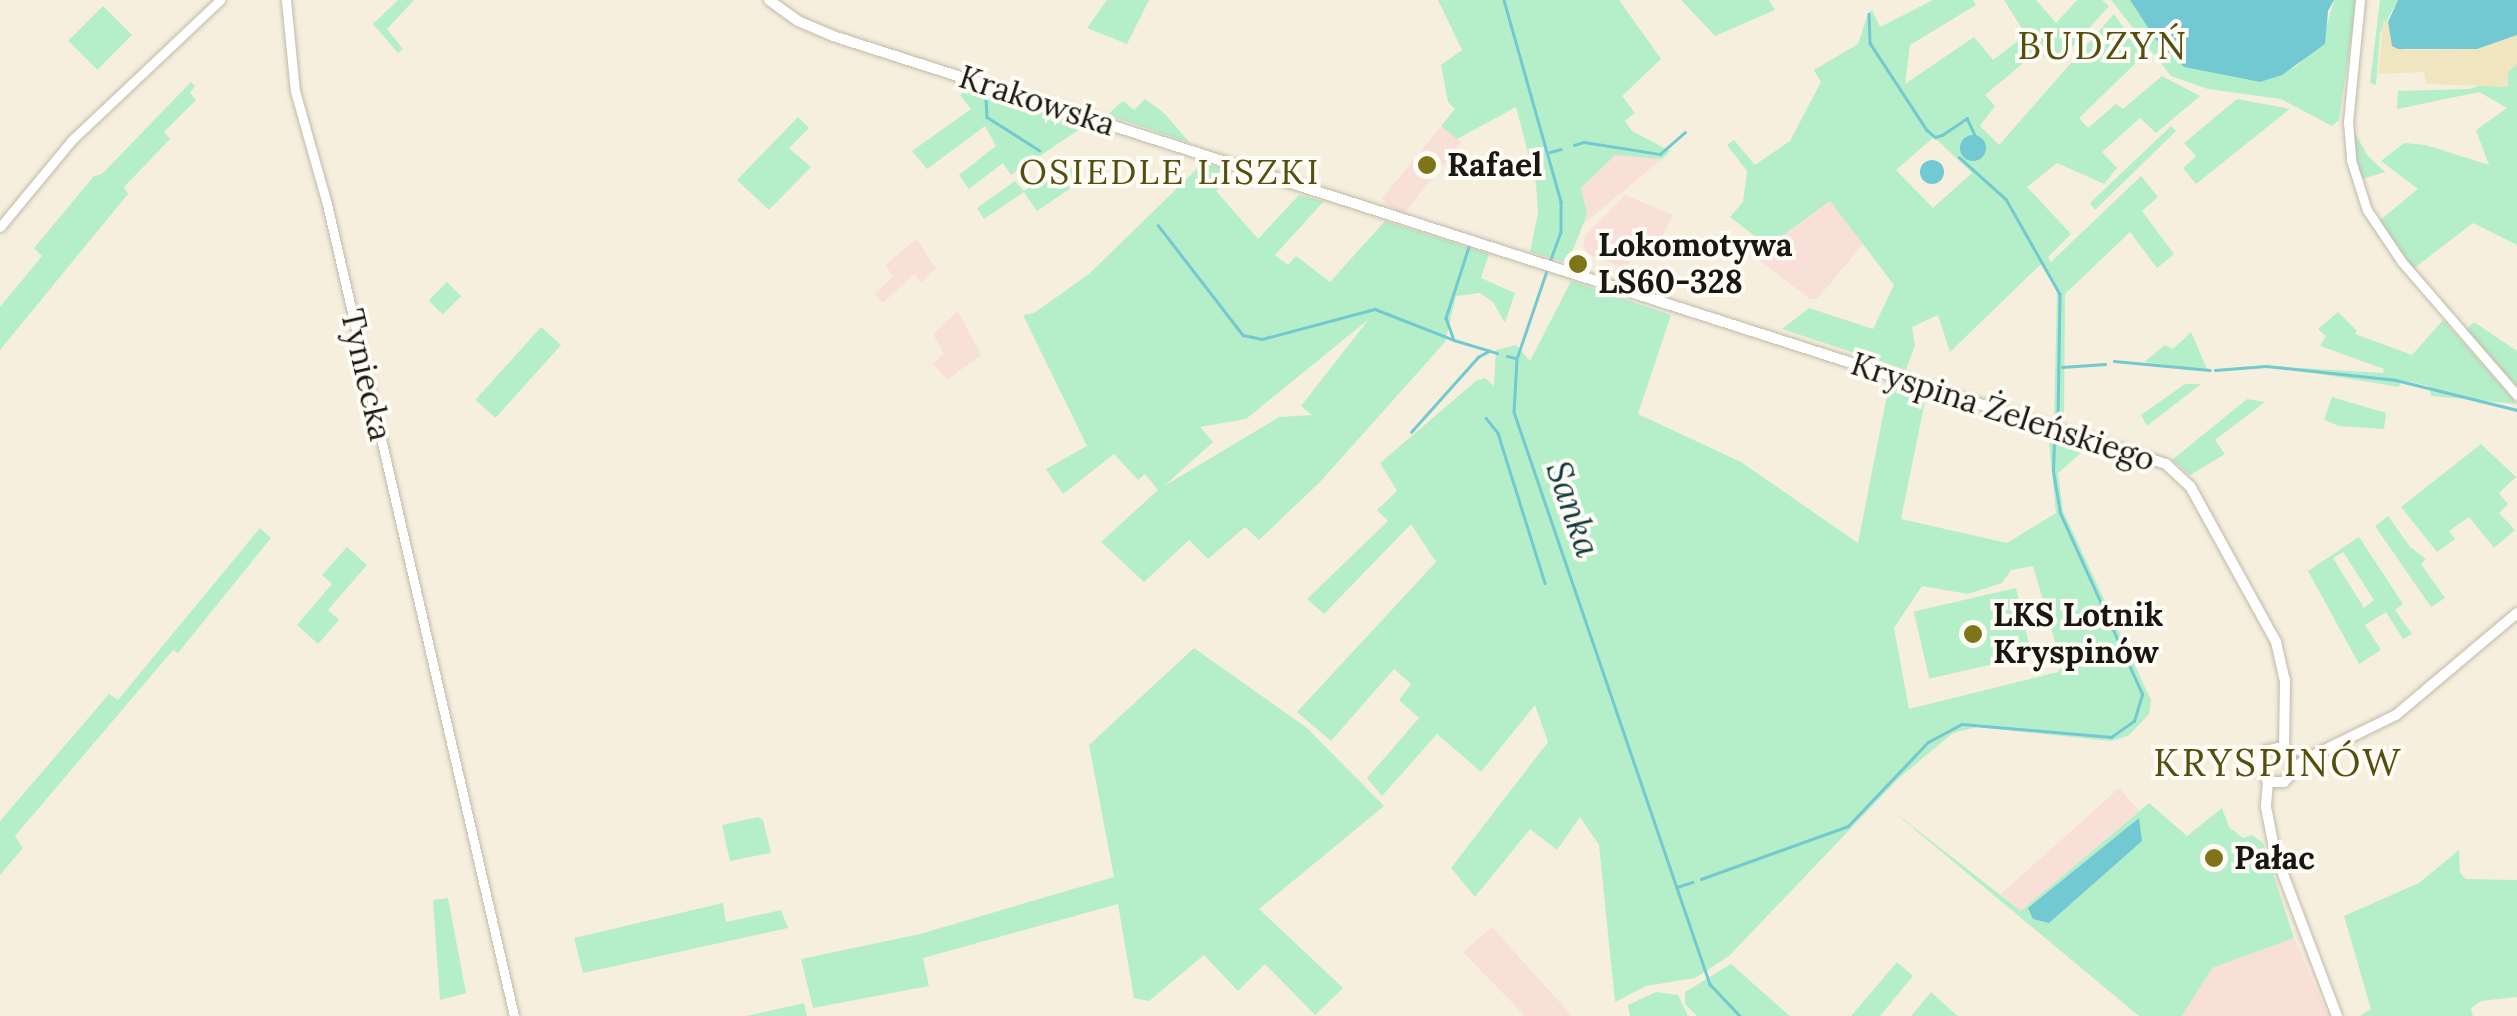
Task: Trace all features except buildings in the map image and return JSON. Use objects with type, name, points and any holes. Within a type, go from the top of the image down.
[{"type":"main road","name":"Krakowska","points":[[768,0],[798,21],[833,36],[1562,270]]},
{"type":"main road","name":"Kryspina Żeleńskiego","points":[[1562,270],[2152,458],[2187,481],[2276,642],[2285,680],[2282,751]]},
{"type":"main road","points":[[2273,783],[2330,745],[2396,715],[2517,613]]},
{"type":"main road","points":[[2330,745],[2282,751],[2258,762],[2273,783],[2269,818],[2275,853],[2337,1016]]},
{"type":"main road","points":[[2282,751],[2294,770]]},
{"type":"street","points":[[0,227],[72,140],[220,0]]},
{"type":"street","name":"Tyniecka","points":[[286,0],[295,92],[330,219],[514,1016]]},
{"type":"street","points":[[2360,0],[2348,122],[2351,160],[2367,210],[2402,262],[2517,394]]},
{"type":"shaded area","points":[[1441,126],[1461,142],[1402,215],[1382,199]]},
{"type":"shaded area","points":[[1615,154],[1662,159],[1582,225],[1586,214],[1581,188]]},
{"type":"shaded area","points":[[1625,195],[1673,215],[1651,259],[1632,256],[1626,269],[1588,254],[1583,247],[1586,235]]},
{"type":"shaded area","points":[[1830,201],[1863,244],[1817,299],[1810,299],[1754,256]]},
{"type":"shaded area","points":[[917,239],[936,269],[921,282],[914,274],[883,303],[875,294],[893,276],[885,265]]},
{"type":"shaded area","points":[[958,311],[981,355],[947,380],[933,364],[944,354],[933,334]]},
{"type":"shaded area","points":[[2119,788],[2139,811],[2021,911],[2001,894]]},
{"type":"shaded area","points":[[1492,927],[1572,1016],[1525,1016],[1463,952]]},
{"type":"shaded area","points":[[2294,938],[2328,1016],[2182,1016],[2212,968]]},
{"type":"green space","points":[[398,0],[414,0],[387,29],[403,49],[398,53],[373,24]]},
{"type":"green space","points":[[1107,0],[1149,0],[1127,44],[1087,28]]},
{"type":"green space","points":[[1438,0],[1619,0],[1661,59],[1622,96],[1635,113],[1625,121],[1632,131],[1670,151],[1662,159],[1615,155],[1581,188],[1587,214],[1568,263],[1530,252],[1538,213],[1536,184],[1516,107],[1457,139],[1441,126],[1455,109],[1448,102],[1441,65],[1462,50]]},
{"type":"green space","points":[[1681,0],[1769,0],[1775,10],[1715,36]]},
{"type":"green space","points":[[1933,0],[1973,0],[1976,5],[1910,45],[1905,84],[1974,37],[1993,60],[2026,35],[2004,0],[2036,0],[2056,23],[2077,0],[2102,0],[2109,6],[2063,57],[2054,51],[2046,59],[2038,51],[1985,95],[1995,106],[1980,126],[1999,145],[2114,14],[2143,56],[2079,118],[2088,128],[2116,104],[2123,109],[2162,76],[2200,96],[2156,133],[2140,118],[2102,152],[2117,168],[2104,184],[2057,163],[2027,187],[2071,234],[2048,257],[2051,262],[2141,176],[2158,197],[2142,211],[2174,254],[2157,268],[2130,232],[2065,294],[2064,423],[2054,420],[2057,292],[2041,264],[1950,352],[1938,315],[1912,327],[1915,345],[1906,370],[1782,329],[1809,308],[1873,329],[1894,285],[1830,201],[1768,246],[1730,217],[1743,202],[1747,171],[1727,145],[1734,140],[1755,165],[1790,141],[1821,82],[1814,70],[1858,44],[1872,10],[1880,27]],"holes":[[[1934,137],[1972,173],[1933,208],[1896,170]]]},
{"type":"green space","points":[[2111,0],[2130,0],[2156,40],[2184,67],[2260,82],[2297,66],[2325,32],[2334,0],[2357,0],[2339,120],[2332,126],[2281,99],[2208,89],[2171,76]]},
{"type":"green space","points":[[2380,0],[2398,0],[2380,33],[2376,85],[2370,83]]},
{"type":"green space","points":[[103,6],[132,35],[97,70],[68,41]]},
{"type":"green space","points":[[2517,64],[2517,245],[2473,223],[2413,269],[2379,221],[2418,189],[2381,161],[2404,143],[2426,145],[2489,165],[2476,130],[2507,108],[2479,92],[2397,109],[2398,91],[2470,89],[2483,84],[2507,87],[2507,72]]},
{"type":"green space","points":[[191,82],[195,86],[190,93],[196,100],[164,132],[170,139],[124,187],[128,194],[0,350],[0,307],[42,256],[34,248],[94,176],[102,174]]},
{"type":"green space","points":[[972,87],[1086,125],[1011,175],[1003,163],[969,189],[959,175],[996,146],[985,126],[927,169],[912,151],[971,109],[960,95]]},
{"type":"green space","points":[[1145,99],[1164,113],[1190,143],[1107,115],[1123,101],[1134,110]]},
{"type":"green space","points":[[2237,99],[2290,109],[2196,184],[2183,168],[2196,156],[2184,143]]},
{"type":"green space","points":[[798,117],[809,128],[789,148],[811,167],[769,210],[737,180]]},
{"type":"green space","points":[[2171,126],[2176,131],[2095,210],[2090,203]]},
{"type":"green space","points":[[2352,128],[2368,156],[2385,172],[2359,180]]},
{"type":"green space","points":[[1067,162],[1080,182],[1037,211],[1024,192],[984,219],[977,208],[1015,181],[1024,191]]},
{"type":"green space","points":[[1203,163],[1234,172],[1216,191],[1258,239],[1299,195],[1324,201],[1275,255],[1288,265],[1296,256],[1330,282],[1385,221],[1489,254],[1481,278],[1515,293],[1505,323],[1493,302],[1480,293],[1456,296],[1445,342],[1320,482],[1259,540],[1245,527],[1208,559],[1189,540],[1144,582],[1101,542],[1158,490],[1145,474],[1138,480],[1114,454],[1063,494],[1046,469],[1087,446],[1023,315],[1034,313],[1089,274]],"holes":[[[1369,319],[1301,406],[1312,415],[1279,417],[1164,486],[1213,442],[1200,427],[1246,419]]]},
{"type":"green space","points":[[1571,281],[1671,315],[1638,414],[1741,462],[1858,543],[1890,380],[1927,391],[1901,519],[2007,543],[2056,513],[2048,433],[2089,446],[2058,473],[2063,511],[2151,700],[2149,714],[2128,736],[2111,741],[1977,727],[1953,733],[1899,778],[1729,956],[1695,978],[1646,986],[1615,1002],[1599,845],[1580,817],[1557,850],[1530,829],[1475,897],[1451,868],[1548,742],[1535,705],[1481,772],[1437,734],[1382,796],[1367,778],[1419,718],[1399,700],[1411,684],[1394,669],[1331,741],[1297,712],[1436,562],[1411,524],[1324,614],[1307,599],[1388,521],[1377,510],[1397,491],[1380,463],[1476,381],[1485,378],[1494,386],[1496,350],[1516,345],[1530,361]],"holes":[[[2033,566],[2062,666],[2058,672],[1909,709],[1894,628],[1922,586],[1968,594],[2002,583],[2011,570]]]},
{"type":"green space","points":[[447,282],[461,296],[443,315],[429,300]]},
{"type":"green space","points":[[2338,312],[2357,331],[2355,334],[2412,355],[2443,320],[2517,404],[2431,396],[2429,386],[2401,380],[2399,387],[2270,366],[2383,373],[2384,369],[2320,346],[2326,336],[2318,329]]},
{"type":"green space","points":[[2474,322],[2517,351],[2517,386],[2466,330]]},
{"type":"green space","points":[[541,327],[561,345],[495,418],[475,400]]},
{"type":"green space","points":[[2191,332],[2208,371],[2144,362],[2165,345],[2173,349]]},
{"type":"green space","points":[[2185,384],[2201,384],[2147,426],[2141,415]]},
{"type":"green space","points":[[2332,397],[2386,413],[2384,429],[2339,426],[2324,420]]},
{"type":"green space","points":[[2247,399],[2265,402],[2215,440],[2225,454],[2190,475],[2172,460]]},
{"type":"green space","points":[[2481,444],[2516,477],[2499,493],[2508,504],[2499,513],[2515,530],[2494,548],[2469,517],[2449,531],[2455,539],[2437,552],[2401,507]]},
{"type":"green space","points":[[2388,516],[2410,547],[2426,559],[2421,564],[2445,598],[2431,607],[2375,526]]},
{"type":"green space","points":[[260,528],[271,538],[178,653],[173,650],[15,836],[23,848],[0,875],[0,821],[109,694],[118,700]]},
{"type":"green space","points":[[2359,537],[2403,604],[2395,610],[2412,634],[2403,639],[2386,612],[2365,625],[2381,650],[2359,664],[2308,571]],"holes":[[[2343,552],[2374,600],[2364,608],[2333,558]]]},
{"type":"green space","points":[[347,547],[367,565],[328,610],[339,620],[318,644],[297,625],[332,584],[322,575]]},
{"type":"green space","name":"LKS Lotnik Kryspinów","points":[[2016,588],[2032,655],[1929,679],[1914,612]]},
{"type":"green space","points":[[1194,648],[1307,728],[1384,806],[1259,909],[1343,988],[1315,1015],[1265,964],[1238,991],[1204,955],[1149,1001],[1134,998],[1118,904],[923,958],[929,986],[813,1008],[801,959],[920,934],[1114,877],[1089,745]]},
{"type":"green space","points":[[2149,803],[2187,836],[2222,808],[2229,827],[2243,838],[2252,835],[2263,843],[2294,938],[2212,968],[2182,1016],[2139,1016],[1889,808],[2021,911]]},
{"type":"green space","points":[[758,817],[763,820],[771,853],[730,861],[722,825]]},
{"type":"green space","points":[[2459,850],[2460,873],[2466,879],[2517,880],[2517,997],[2481,1001],[2471,1008],[2473,1016],[2360,1016],[2371,1009],[2344,916],[2419,883]]},
{"type":"green space","points":[[448,898],[466,993],[440,1000],[433,900]]},
{"type":"green space","points":[[723,903],[726,922],[781,910],[788,928],[583,973],[574,938]]},
{"type":"green space","points":[[1897,962],[1913,976],[1880,1016],[1851,1016]]},
{"type":"green space","points":[[1731,964],[1790,1016],[1697,1016],[1685,1004],[1685,992]]},
{"type":"green space","points":[[1656,992],[1678,995],[1688,1016],[1630,1016],[1628,1005]]},
{"type":"green space","points":[[1931,992],[1953,1012],[1958,1016],[1911,1016]]},
{"type":"green space","points":[[804,1003],[807,1016],[746,1016]]},
{"type":"sand","points":[[2383,21],[2388,22],[2391,41],[2405,50],[2477,49],[2517,35],[2517,64],[2508,72],[2508,87],[2426,84],[2424,72],[2378,74]]},
{"type":"water","points":[[2130,0],[2334,0],[2328,11],[2325,44],[2282,75],[2260,82],[2184,67],[2156,40]]},
{"type":"water","points":[[2398,0],[2517,0],[2517,35],[2477,49],[2398,49],[2392,46],[2388,22]]},
{"type":"water","points":[[1973,135],[1982,139],[1986,148],[1982,157],[1973,161],[1964,157],[1960,148],[1964,139]]},
{"type":"water","points":[[1932,160],[1941,163],[1941,181],[1932,184],[1923,181],[1920,172],[1923,163]]},
{"type":"water","points":[[2139,818],[2142,841],[2049,923],[2033,919],[2028,908]]},
{"type":"waterway","name":"Sanka","points":[[1504,0],[1561,202],[1561,232],[1551,260]]},
{"type":"waterway","points":[[1869,14],[1870,43],[1927,130],[1935,137],[1942,135],[1967,118],[1976,137]]},
{"type":"waterway","points":[[986,98],[987,117],[1039,150]]},
{"type":"waterway","points":[[1574,145],[1584,142],[1660,154],[1685,132]]},
{"type":"waterway","points":[[1550,152],[1561,149]]},
{"type":"waterway","points":[[1959,157],[2006,199],[2060,294],[2058,422]]},
{"type":"waterway","points":[[1158,225],[1243,335],[1262,339],[1375,309],[1454,340]]},
{"type":"waterway","points":[[1469,247],[1446,318],[1454,340],[1497,353]]},
{"type":"waterway","name":"Sanka","points":[[1548,268],[1517,359],[1514,412],[1710,984],[1740,1016]]},
{"type":"waterway","points":[[1411,432],[1478,357],[1489,351]]},
{"type":"waterway","points":[[1507,356],[1516,358]]},
{"type":"waterway","points":[[2114,361],[2210,370]]},
{"type":"waterway","points":[[2062,367],[2105,364]]},
{"type":"waterway","points":[[2215,370],[2266,366],[2396,380],[2517,410]]},
{"type":"waterway","points":[[1486,418],[1498,433],[1545,583]]},
{"type":"waterway","points":[[1701,879],[1848,826],[1928,742],[1962,724],[2111,737],[2134,721],[2142,694],[2060,513],[2053,471],[2054,437]]},
{"type":"waterway","points":[[1677,887],[1692,882]]},
{"type":"place","name":"Rafael","points":[[1427,165]]},
{"type":"place","name":"Lokomotywa LS60-328","points":[[1578,264]]},
{"type":"place","name":"LKS Lotnik Kryspinów","points":[[1973,634]]},
{"type":"place","name":"Pałac","points":[[2214,858]]},
{"type":"district","name":"BUDZYŃ","points":[[2103,46]]},
{"type":"district","name":"OSIEDLE LISZKI","points":[[1170,172]]},
{"type":"district","name":"KRYSPINÓW","points":[[2278,763]]}]
